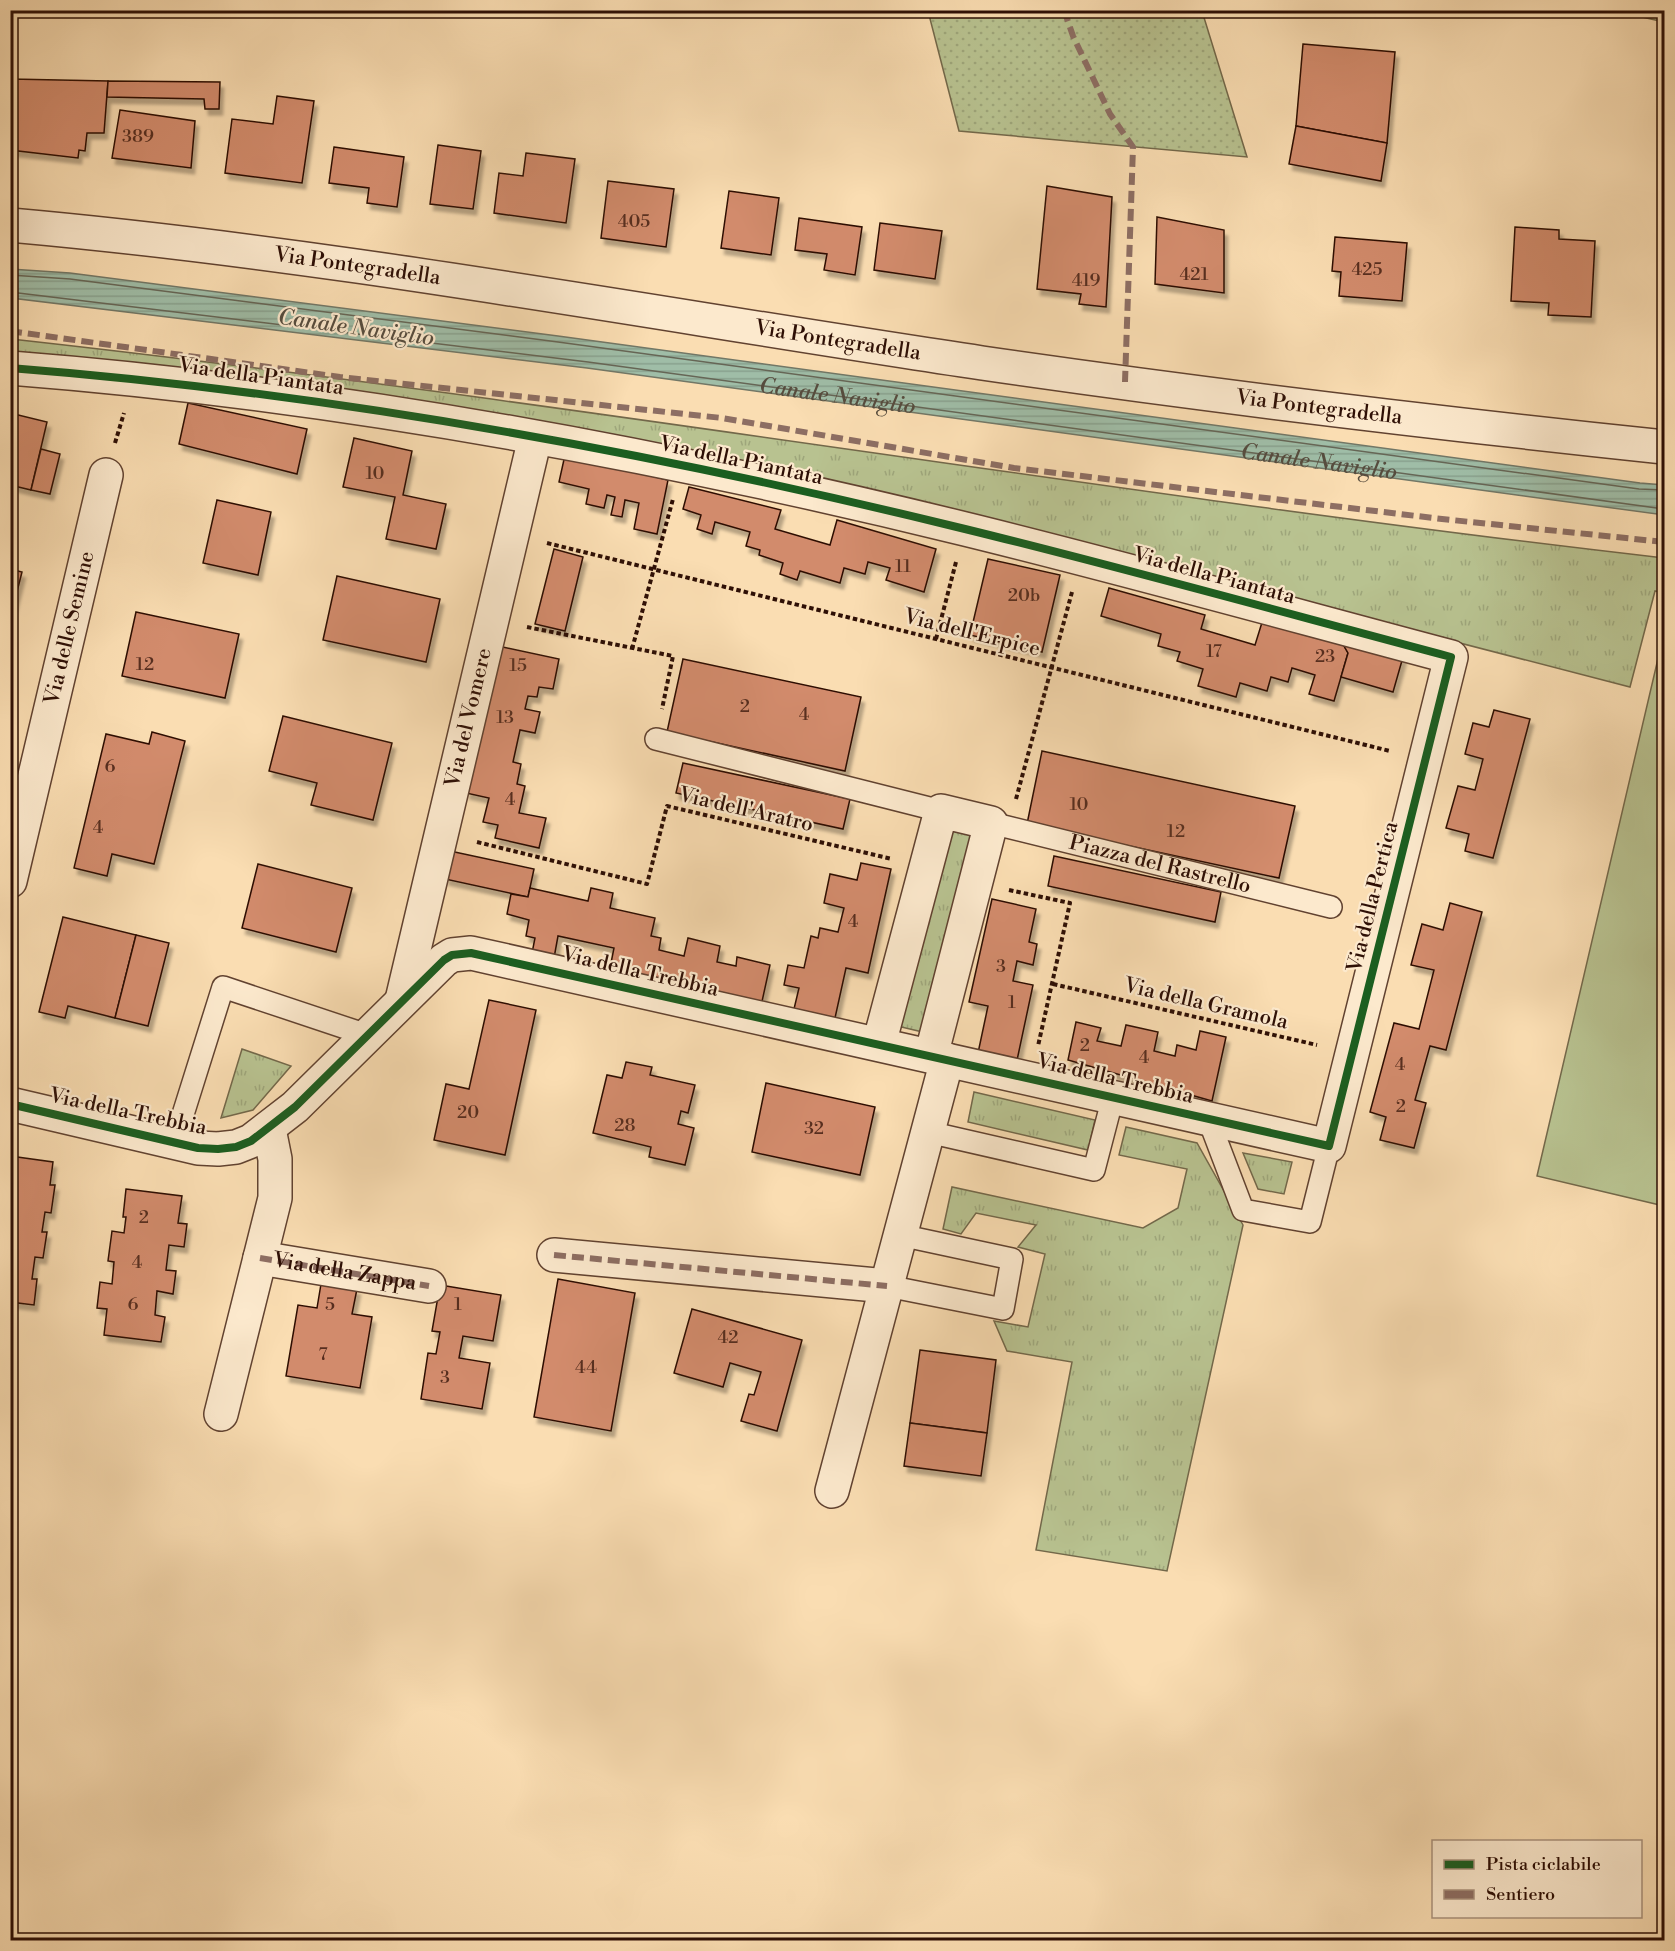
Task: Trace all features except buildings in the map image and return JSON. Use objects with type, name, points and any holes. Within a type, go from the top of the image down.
[{"type":"street","name":"Via Pontegradella","points":[[10,225],[306,260],[1125,382],[1370,414],[1665,447]]},
{"type":"street","name":"Via della Piantata","points":[[10,368],[133,377],[344,406],[535,438],[682,466],[964,529],[1451,657]]},
{"type":"street","name":"Via del Vomere","points":[[402,1000],[535,438]]},
{"type":"street","name":"Via delle Semine","points":[[10,881],[106,475]]},
{"type":"street","name":"Via della Pertica","points":[[1329,1146],[1451,657]]},
{"type":"street","name":"Piazza del Rastrello","points":[[941,811],[1000,825]]},
{"type":"street","points":[[879,1044],[941,811]]},
{"type":"street","points":[[832,1491],[928,1132],[939,1058],[975,882],[1000,825]]},
{"type":"street","name":"Via della Trebbia","points":[[10,1104],[198,1148],[236,1147],[269,1129],[444,960],[452,955],[471,953],[1329,1146]]},
{"type":"street","name":"Via della Zappa","points":[[221,1414],[275,1198],[275,1159],[269,1129]]},
{"type":"street","points":[[554,1255],[887,1286]]},
{"type":"street","name":"Via della Zappa","points":[[260,1258],[429,1286]]},
{"type":"lane","name":"Piazza del Rastrello","points":[[656,739],[941,811]]},
{"type":"lane","name":"Piazza del Rastrello","points":[[1000,825],[1331,907]]},
{"type":"lane","name":"Via della Trebbia","points":[[174,1143],[223,987],[367,1035]]},
{"type":"lane","points":[[928,1132],[1094,1170],[1113,1097]]},
{"type":"lane","points":[[1208,1118],[1244,1210],[1310,1222],[1329,1146]]},
{"type":"lane","points":[[887,1286],[1003,1309],[1012,1259],[900,1235]]},
{"type":"path","points":[[106,475],[133,377]]},
{"type":"path","points":[[632,649],[682,466]]},
{"type":"path","points":[[936,639],[964,529]]},
{"type":"path","points":[[1000,825],[1052,668],[1081,560]]},
{"type":"path","points":[[492,620],[673,656],[656,739]]},
{"type":"path","points":[[975,882],[1070,903],[1031,1078]]},
{"type":"green space","points":[[928,11],[1202,11],[1247,157],[959,131]]},
{"type":"green space","points":[[1616,11],[1664,11],[1664,22]]},
{"type":"green space","points":[[11,339],[425,390],[1251,506],[1664,558],[1664,593],[1655,591],[1630,687],[1166,567],[11,354]]},
{"type":"green space","points":[[1664,633],[1664,1206],[1537,1176]]},
{"type":"green space","points":[[947,829],[978,837],[927,1033],[897,1026]]},
{"type":"green space","points":[[242,1049],[291,1066],[253,1110],[221,1118]]},
{"type":"green space","points":[[974,1092],[1095,1120],[1088,1150],[968,1122]]},
{"type":"green space","points":[[1126,1127],[1197,1143],[1243,1225],[1167,1571],[1036,1550],[1072,1362],[1007,1351],[994,1321],[1028,1327],[1045,1254],[1018,1247],[1036,1225],[976,1213],[961,1234],[943,1229],[952,1187],[1143,1228],[1178,1208],[1187,1169],[1119,1155]]},
{"type":"green space","points":[[1243,1153],[1292,1162],[1284,1194],[1258,1189]]},
{"type":"water","name":"Canale Naviglio","points":[[10,269],[70,273],[558,336],[1664,485],[1664,515],[587,368],[11,298]]},
{"type":"marked path","points":[[1064,10],[1073,36],[1110,114],[1133,147],[1125,382]]},
{"type":"marked path","points":[[10,331],[340,377],[722,418],[1014,468],[1442,519],[1664,542]]},
{"type":"marked path","points":[[554,1255],[887,1286]]},
{"type":"marked path","points":[[260,1258],[429,1286]]},
{"type":"cycle path","points":[[10,368],[251,393],[491,429],[610,451],[729,475],[965,529],[1451,657],[1329,1146],[471,953],[452,955],[444,960],[295,1107],[251,1141],[236,1147],[198,1148],[10,1104]]}]
